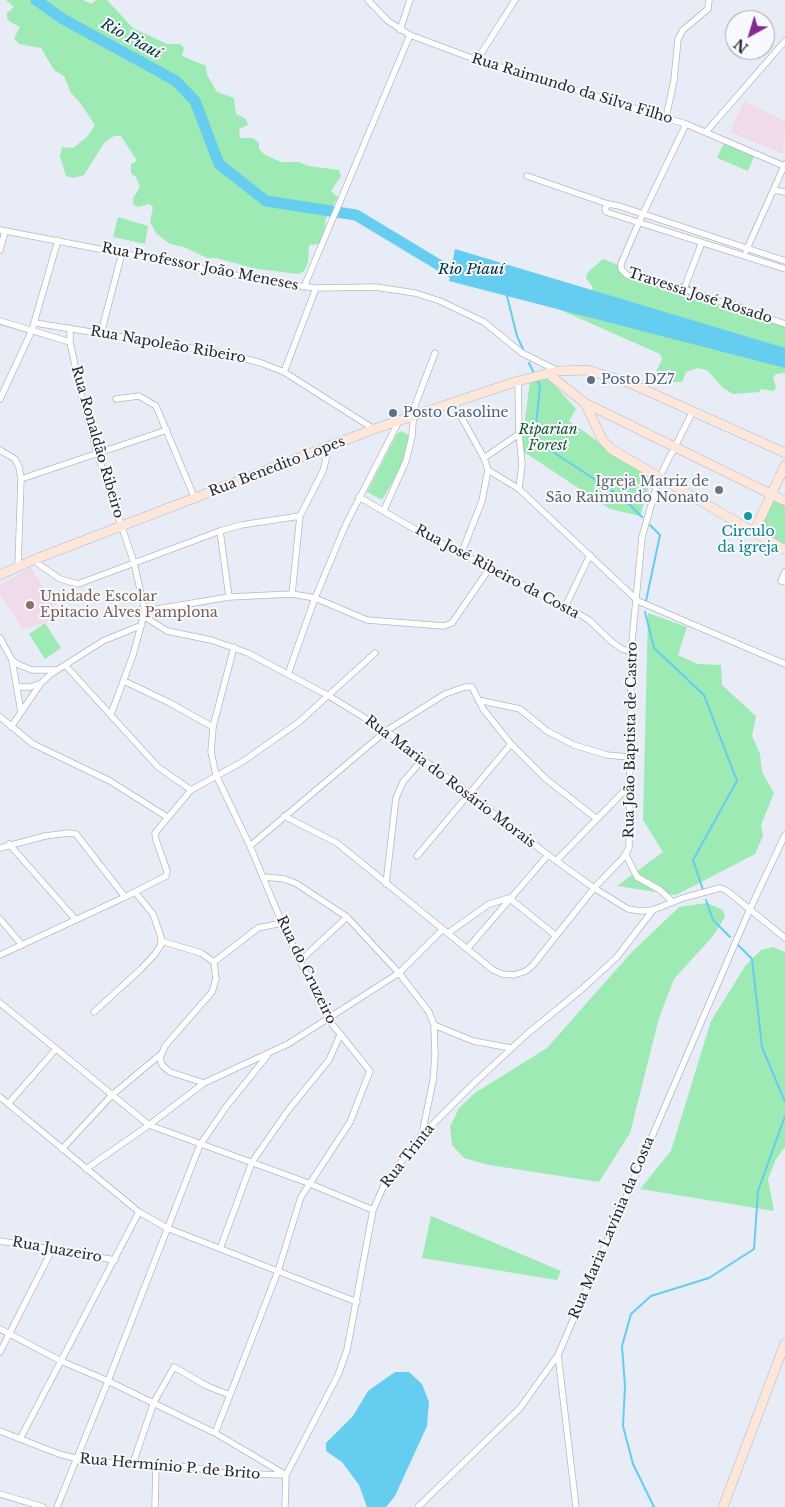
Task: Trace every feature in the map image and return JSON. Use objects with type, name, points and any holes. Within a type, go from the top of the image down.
[{"type":"main road","name":"Rua Benedito Lopes","points":[[0,576],[33,560],[374,429],[518,381],[558,371],[588,370],[602,373],[632,384],[785,453]]},
{"type":"main road","points":[[547,373],[585,402],[785,501]]},
{"type":"main road","points":[[585,402],[606,444],[659,478],[785,550]]},
{"type":"main road","points":[[754,532],[785,465]]},
{"type":"main road","points":[[723,1507],[785,1343]]},
{"type":"street","name":"Rua Raimundo da Silva Filho","points":[[368,0],[380,14],[400,30],[410,34],[477,60],[686,124],[784,164]]},
{"type":"street","points":[[400,30],[410,0]]},
{"type":"street","points":[[477,60],[515,0]]},
{"type":"street","points":[[666,118],[674,80],[675,49],[678,39],[683,30],[708,9],[709,0]]},
{"type":"street","points":[[304,287],[330,220],[410,34]]},
{"type":"street","points":[[706,132],[785,42]]},
{"type":"street","points":[[639,222],[686,124]]},
{"type":"street","points":[[744,256],[784,164]]},
{"type":"street","points":[[526,176],[785,261]]},
{"type":"street","points":[[774,190],[785,192]]},
{"type":"street","points":[[608,204],[605,208],[606,212],[785,269]]},
{"type":"street","name":"Travessa José Rosado","points":[[639,222],[621,264],[622,271],[627,275],[684,289],[785,324]]},
{"type":"street","points":[[0,250],[2,230]]},
{"type":"street","name":"Rua Professor João Meneses","points":[[2,230],[204,271],[304,287],[375,287],[397,289],[430,297],[484,322],[522,353],[558,371]]},
{"type":"street","points":[[688,238],[690,230]]},
{"type":"street","points":[[0,399],[35,323],[58,240]]},
{"type":"street","points":[[684,289],[702,242]]},
{"type":"street","points":[[101,333],[122,253]]},
{"type":"street","points":[[284,372],[316,288]]},
{"type":"street","points":[[0,321],[70,342]]},
{"type":"street","name":"Rua Napoleão Ribeiro","points":[[35,323],[228,354],[261,363],[284,372],[374,429]]},
{"type":"street","name":"Rua Ronaldão Ribeiro","points":[[70,328],[70,342],[82,398],[97,453],[134,563],[145,614]]},
{"type":"street","points":[[384,510],[406,461],[412,436],[412,417],[435,352]]},
{"type":"street","points":[[518,381],[519,434],[522,464],[519,489]]},
{"type":"street","points":[[116,399],[134,395],[147,399],[160,411],[195,499]]},
{"type":"street","points":[[453,402],[484,458],[488,470],[484,496],[462,552]]},
{"type":"street","name":"Rua João Baptista de Castro","points":[[467,949],[493,970],[502,974],[514,975],[526,971],[594,888],[626,855],[630,843],[631,652],[638,601],[642,537],[659,478],[693,411]]},
{"type":"street","points":[[288,674],[315,598],[359,497],[400,421]]},
{"type":"street","points":[[21,479],[167,430]]},
{"type":"street","points":[[484,458],[519,434]]},
{"type":"street","points":[[292,594],[300,516],[324,470],[329,447]]},
{"type":"street","points":[[0,450],[11,456],[18,463],[21,479],[18,566]]},
{"type":"street","points":[[488,470],[519,489],[638,601],[785,664]]},
{"type":"street","name":"Rua José Ribeiro da Costa","points":[[359,497],[423,534],[462,552],[489,569],[589,620],[617,646],[631,652]]},
{"type":"street","points":[[33,560],[60,579],[73,584],[85,582],[220,531],[241,525],[300,516]]},
{"type":"street","points":[[220,531],[229,597]]},
{"type":"street","points":[[565,607],[590,555]]},
{"type":"street","points":[[111,714],[124,681],[145,614],[229,597],[292,594],[315,598],[367,620],[444,626],[452,623],[489,569]]},
{"type":"street","points":[[783,581],[785,572]]},
{"type":"street","name":"Rua Maria do Rosário Morais","points":[[145,614],[167,631],[234,646],[329,696],[386,731],[548,855],[594,888],[628,909],[653,910],[713,888],[726,890],[749,911]]},
{"type":"street","points":[[11,727],[41,683],[56,670],[66,666],[103,641],[142,625]]},
{"type":"street","points":[[0,638],[12,660],[21,712]]},
{"type":"street","name":"Rua do Cruzeiro","points":[[215,1433],[278,1271],[298,1203],[308,1183],[350,1122],[370,1071],[328,1019],[216,775],[211,752],[212,727],[234,646]]},
{"type":"street","points":[[0,955],[125,897],[166,874],[155,835],[167,817],[191,790],[242,762],[278,738],[329,696],[375,653]]},
{"type":"street","points":[[12,660],[22,667],[32,670],[56,670]]},
{"type":"street","points":[[66,666],[158,767],[191,790]]},
{"type":"street","points":[[124,681],[170,703],[212,727]]},
{"type":"street","points":[[17,687],[30,687],[41,683]]},
{"type":"street","points":[[250,846],[386,731],[453,690],[472,687],[478,700],[511,744],[557,790],[597,819]]},
{"type":"street","points":[[478,700],[520,709],[547,731],[574,745],[607,755],[630,758]]},
{"type":"street","points":[[0,717],[39,748],[110,781],[167,817]]},
{"type":"street","points":[[417,856],[511,744]]},
{"type":"street","points":[[386,884],[396,798],[403,782],[423,759]]},
{"type":"street","points":[[556,860],[629,786]]},
{"type":"street","points":[[284,816],[333,840],[467,949],[548,855]]},
{"type":"street","points":[[0,848],[9,844],[45,836],[68,833],[76,834],[125,897]]},
{"type":"street","name":"Rua Maria Lavínia da Costa","points":[[418,1507],[520,1408],[558,1355],[749,911],[785,835]]},
{"type":"street","points":[[9,844],[76,920]]},
{"type":"street","points":[[626,855],[637,877],[660,890],[673,902]]},
{"type":"street","points":[[264,878],[285,879],[297,884],[347,917],[418,996],[434,1025],[433,1081],[422,1136]]},
{"type":"street","points":[[94,1012],[155,954],[161,941],[153,914],[135,892]]},
{"type":"street","points":[[448,933],[489,904],[509,898]]},
{"type":"street","points":[[509,898],[555,935]]},
{"type":"street","name":"Rua Trinta","points":[[285,1507],[286,1475],[343,1362],[357,1302],[373,1210],[385,1183],[422,1136],[512,1048],[606,968],[626,947],[653,910]]},
{"type":"street","points":[[749,911],[785,938]]},
{"type":"street","points":[[301,960],[347,917]]},
{"type":"street","points":[[0,919],[22,945]]},
{"type":"street","points":[[214,962],[258,928],[282,922]]},
{"type":"street","points":[[86,1169],[149,1125],[204,1083],[267,1056],[399,973],[443,929]]},
{"type":"street","points":[[62,1149],[112,1095],[161,1054],[212,992],[216,979],[214,962],[201,952],[161,941]]},
{"type":"street","points":[[0,1003],[149,1125],[308,1183],[373,1210]]},
{"type":"street","points":[[434,1025],[473,1041],[512,1048]]},
{"type":"street","points":[[220,1249],[252,1162],[289,1109],[328,1060],[340,1035]]},
{"type":"street","points":[[8,1104],[56,1049]]},
{"type":"street","points":[[161,1054],[162,1065],[170,1072],[204,1083]]},
{"type":"street","points":[[58,1507],[75,1459],[108,1381],[200,1145],[226,1107],[267,1056]]},
{"type":"street","points":[[0,1097],[139,1212],[167,1228],[357,1302]]},
{"type":"street","points":[[20,1439],[139,1212]]},
{"type":"street","name":"Rua Juazeiro","points":[[0,1241],[115,1260]]},
{"type":"street","points":[[0,1352],[52,1250]]},
{"type":"street","points":[[0,1329],[61,1361],[154,1402],[215,1433],[286,1475]]},
{"type":"street","points":[[558,1355],[576,1507]]},
{"type":"street","points":[[132,1466],[154,1402],[174,1367],[207,1386],[230,1395]]},
{"type":"street","name":"Rua Hermínio P. de Brito","points":[[0,1430],[75,1459],[132,1466],[192,1467],[223,1473],[286,1475]]},
{"type":"street","points":[[155,1507],[156,1466]]},
{"type":"street","points":[[0,1494],[43,1507]]},
{"type":"shaded area","points":[[744,101],[785,121],[783,154],[730,132]]},
{"type":"shaded area","name":"Unidade Escolar Epitacio Alves Pamplona","points":[[31,567],[60,617],[23,630],[0,594],[0,585]]},
{"type":"green space","points":[[6,0],[83,0],[92,4],[96,0],[107,0],[133,28],[167,44],[180,44],[184,48],[182,56],[206,66],[207,75],[217,92],[234,98],[236,114],[246,119],[248,125],[239,129],[240,138],[253,138],[259,143],[259,149],[265,155],[281,162],[299,162],[308,166],[339,170],[341,176],[331,191],[338,197],[326,219],[323,238],[318,244],[309,245],[308,263],[304,271],[298,274],[257,269],[216,258],[207,258],[184,247],[170,244],[156,233],[150,222],[153,207],[149,204],[138,207],[133,204],[133,198],[140,187],[136,177],[131,173],[131,164],[137,161],[121,136],[114,136],[104,143],[84,175],[74,178],[66,176],[60,156],[62,147],[73,148],[88,136],[95,125],[71,93],[64,76],[54,70],[41,48],[19,44],[14,38],[20,27],[10,22],[7,18],[7,13],[14,7]]},
{"type":"green space","points":[[725,141],[755,154],[748,171],[717,158]]},
{"type":"green space","points":[[118,217],[148,226],[145,244],[113,237]]},
{"type":"green space","points":[[603,259],[622,268],[623,273],[670,283],[686,283],[711,299],[710,304],[714,305],[725,297],[759,311],[785,327],[785,373],[776,374],[773,377],[776,388],[773,391],[761,389],[759,392],[733,394],[723,388],[707,370],[697,368],[686,372],[682,382],[668,382],[656,372],[662,359],[660,354],[556,308],[593,294],[592,286],[586,278],[588,272]]},
{"type":"green space","name":"Riparian Forest","points":[[547,377],[576,409],[569,421],[651,479],[640,516],[610,509],[521,450],[530,381]]},
{"type":"green space","points":[[401,431],[408,435],[409,441],[401,467],[382,500],[367,492],[397,434]]},
{"type":"green space","points":[[774,500],[785,505],[785,545],[759,530]]},
{"type":"green space","points":[[648,613],[687,627],[678,655],[698,664],[721,665],[722,685],[756,716],[752,736],[760,754],[762,772],[774,793],[761,825],[763,836],[755,854],[676,895],[617,886],[663,852],[643,820]]},
{"type":"green space","points":[[45,623],[61,648],[45,659],[29,634]]},
{"type":"green space","points":[[707,903],[723,910],[725,917],[713,936],[674,979],[659,1018],[630,1133],[599,1182],[489,1165],[464,1158],[452,1145],[450,1127],[459,1108],[475,1093],[547,1048],[630,954],[679,907]]},
{"type":"green space","points":[[773,947],[785,952],[785,1147],[776,1159],[768,1179],[774,1211],[640,1189],[671,1151],[711,1021],[746,965],[761,950]]},
{"type":"green space","points":[[431,1216],[561,1271],[557,1280],[422,1258]]},
{"type":"water","name":"Rio Piauí","points":[[455,249],[785,348],[785,368],[449,281]]},
{"type":"water","points":[[395,1372],[409,1372],[422,1384],[429,1402],[427,1426],[395,1496],[386,1507],[367,1507],[359,1485],[342,1462],[326,1451],[326,1443],[353,1416],[368,1391]]},
{"type":"waterway","name":"Rio Piauí","points":[[36,0],[63,19],[176,81],[195,101],[219,164],[266,201],[356,215],[449,271],[465,276]]},
{"type":"waterway","points":[[507,296],[517,336],[523,349]]},
{"type":"waterway","points":[[529,363],[533,371]]},
{"type":"waterway","points":[[538,382],[540,386],[535,435],[544,446],[623,498],[642,517]]},
{"type":"waterway","points":[[646,601],[660,535],[650,525]]},
{"type":"waterway","points":[[645,612],[654,648],[704,695],[737,781],[693,860],[703,890]]},
{"type":"waterway","points":[[706,900],[713,920],[730,937]]},
{"type":"waterway","points":[[738,945],[752,959],[762,1047],[785,1102]]},
{"type":"waterway","points":[[654,1507],[633,1464],[623,1426],[625,1386],[622,1346],[631,1314],[651,1296],[709,1278],[754,1249],[758,1191],[785,1116]]},
{"type":"place","name":"Posto DZ7","points":[[591,380]]},
{"type":"place","name":"Posto Gasoline","points":[[393,413]]},
{"type":"place","name":"Igreja Matriz de São Raimundo Nonato","points":[[719,490]]},
{"type":"place","name":"Circulo da igreja","points":[[748,516]]},
{"type":"place","name":"Unidade Escolar Epitacio Alves Pamplona","points":[[30,605]]}]
